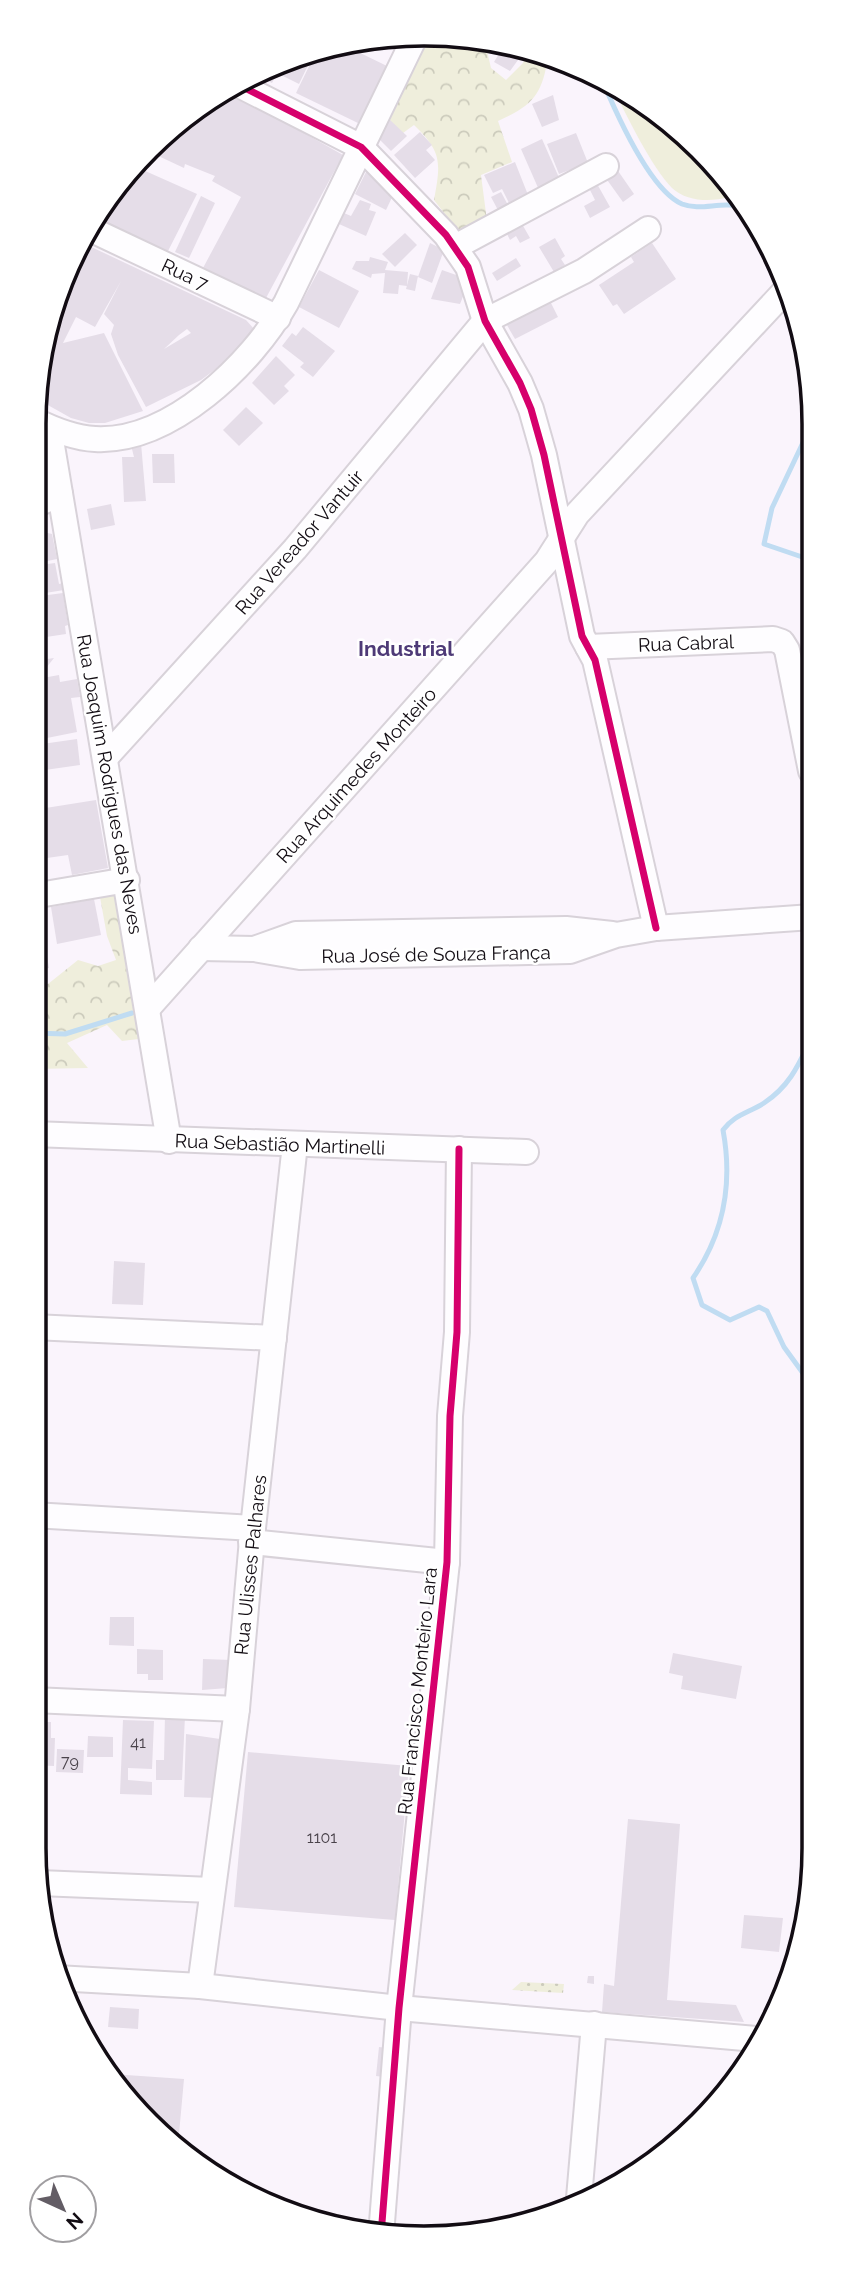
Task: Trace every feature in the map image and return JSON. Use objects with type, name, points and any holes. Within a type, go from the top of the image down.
[{"type":"street","points":[[46,425],[94,439],[120,437],[152,428],[184,411],[215,388],[251,353],[278,318],[411,46]]},
{"type":"street","points":[[247,89],[361,147],[455,247],[468,267],[485,321],[520,383],[531,409],[544,455],[582,636],[595,660],[656,928]]},
{"type":"street","points":[[455,247],[606,166]]},
{"type":"street","points":[[485,321],[584,271],[648,229]]},
{"type":"street","name":"Rua 7","points":[[97,232],[278,318]]},
{"type":"street","name":"Rua Arquimedes Monteiro","points":[[148,1007],[547,561],[578,514],[779,297]]},
{"type":"street","name":"Rua Vereador Vantuir","points":[[106,757],[295,549],[485,321]]},
{"type":"street","name":"Rua Joaquim Rodrigues das Neves","points":[[46,442],[60,494],[169,1140]]},
{"type":"street","points":[[46,500],[60,494]]},
{"type":"street","name":"Rua Cabral","points":[[588,647],[774,639],[782,642],[787,650],[802,726]]},
{"type":"street","points":[[46,893],[127,880]]},
{"type":"street","name":"Rua José de Souza França","points":[[201,948],[254,948],[296,934],[566,929],[616,935],[656,928],[802,918]]},
{"type":"street","name":"Rua Sebastião Martinelli","points":[[46,1135],[526,1152]]},
{"type":"street","name":"Rua Ulisses Palhares","points":[[200,1986],[237,1709],[252,1535],[295,1144]]},
{"type":"street","name":"Rua Francisco Monteiro Lara","points":[[382,2224],[399,2008],[447,1562],[450,1416],[457,1332],[459,1149]]},
{"type":"street","points":[[46,1328],[274,1338]]},
{"type":"street","points":[[46,1516],[252,1535],[447,1562]]},
{"type":"street","points":[[46,1701],[237,1709]]},
{"type":"street","points":[[47,1883],[212,1890]]},
{"type":"street","points":[[69,1979],[200,1986],[399,2008],[751,2038]]},
{"type":"street","points":[[579,2193],[594,2024]]},
{"type":"green space","points":[[424,46],[487,51],[491,68],[506,80],[524,59],[546,66],[543,80],[534,97],[520,109],[498,121],[512,162],[481,175],[487,221],[462,236],[434,200],[438,167],[430,143],[414,125],[403,133],[389,122]]},
{"type":"green space","points":[[619,100],[673,139],[708,174],[726,198],[699,200],[678,193],[664,179]]},
{"type":"green space","points":[[122,892],[147,1038],[122,1041],[107,1025],[67,1043],[88,1068],[46,1069],[46,984],[78,960],[98,966],[116,960],[107,936],[100,897]]},
{"type":"green space","points":[[521,1982],[564,1984],[563,1993],[512,1990]]},
{"type":"building","points":[[358,52],[389,67],[360,124],[296,93],[311,63],[326,58]]},
{"type":"building","points":[[499,53],[520,58],[510,71],[494,62]]},
{"type":"building","points":[[309,64],[299,84],[279,74]]},
{"type":"building","points":[[276,75],[272,83],[265,80]]},
{"type":"building","points":[[553,95],[559,120],[542,127],[532,104]]},
{"type":"building","points":[[233,97],[279,119],[343,155],[266,298],[203,268],[241,197],[212,181],[215,176],[185,164],[184,168],[157,155],[193,124]]},
{"type":"building","points":[[389,119],[407,136],[391,151],[379,139]]},
{"type":"building","points":[[420,132],[432,145],[426,150],[435,160],[415,178],[394,155]]},
{"type":"building","points":[[576,133],[588,163],[559,174],[547,144]]},
{"type":"building","points":[[542,139],[560,180],[539,190],[521,149]]},
{"type":"building","points":[[515,162],[530,200],[512,209],[502,189],[493,193],[484,175]]},
{"type":"building","points":[[370,164],[395,191],[386,210],[355,194]]},
{"type":"building","points":[[616,168],[634,194],[623,202],[605,177]]},
{"type":"building","points":[[143,169],[197,194],[168,251],[103,223]]},
{"type":"building","points":[[596,182],[610,207],[590,218],[584,206],[595,200],[588,186]]},
{"type":"building","points":[[501,192],[509,207],[499,212],[491,197]]},
{"type":"building","points":[[201,196],[215,203],[189,258],[175,252]]},
{"type":"building","points":[[360,200],[371,204],[369,210],[376,212],[366,236],[339,224],[344,213],[351,216]]},
{"type":"building","points":[[518,217],[530,238],[520,243],[516,236],[510,240],[507,234],[499,239],[493,230]]},
{"type":"building","points":[[405,233],[417,245],[395,267],[382,254]]},
{"type":"building","points":[[555,238],[565,256],[561,259],[565,265],[554,272],[539,247]]},
{"type":"building","points":[[430,243],[444,250],[432,283],[418,277]]},
{"type":"building","points":[[652,243],[676,279],[624,314],[617,304],[613,306],[599,285],[634,262],[631,257]]},
{"type":"building","points":[[89,246],[246,320],[254,329],[225,362],[201,380],[146,407],[118,355],[111,334],[114,325],[104,314],[121,281],[95,327],[76,317],[63,343],[104,333],[143,411],[105,423],[89,423],[71,418],[46,404],[46,399],[58,326],[74,279]],"holes":[[[187,329],[191,333],[164,349]]]},
{"type":"building","points":[[370,257],[388,262],[385,270],[408,272],[407,286],[399,285],[398,294],[383,293],[385,273],[372,274],[371,278],[352,269],[356,261],[369,261]]},
{"type":"building","points":[[516,258],[521,266],[497,281],[492,273]]},
{"type":"building","points":[[319,270],[359,291],[339,328],[299,307]]},
{"type":"building","points":[[442,270],[459,276],[468,284],[460,304],[431,299]]},
{"type":"building","points":[[410,274],[418,276],[415,291],[406,289]]},
{"type":"building","points":[[546,293],[558,317],[515,339],[504,320]]},
{"type":"building","points":[[303,327],[335,351],[313,377],[300,367],[304,363],[282,346],[292,333],[296,336]]},
{"type":"building","points":[[276,356],[295,375],[284,386],[289,391],[274,405],[252,383]]},
{"type":"building","points":[[246,407],[263,423],[239,446],[223,430]]},
{"type":"building","points":[[141,443],[146,501],[124,502],[122,457],[134,457],[131,445]]},
{"type":"building","points":[[152,454],[174,454],[175,483],[153,483]]},
{"type":"building","points":[[111,504],[115,525],[91,530],[87,509]]},
{"type":"building","points":[[46,533],[52,534],[57,559],[46,561]]},
{"type":"building","points":[[55,563],[59,584],[63,583],[64,590],[46,593],[46,564]]},
{"type":"building","points":[[63,593],[68,625],[65,626],[66,634],[46,637],[46,595]]},
{"type":"building","points":[[54,658],[46,668],[46,659]]},
{"type":"building","points":[[59,675],[60,682],[77,679],[80,697],[71,698],[77,732],[46,738],[46,677]]},
{"type":"building","points":[[77,739],[80,765],[46,770],[46,743]]},
{"type":"building","points":[[96,800],[108,868],[72,875],[68,855],[46,858],[46,808]]},
{"type":"building","points":[[94,899],[101,935],[57,944],[51,907]]},
{"type":"building","points":[[114,1261],[145,1263],[143,1305],[112,1304]]},
{"type":"building","points":[[110,1617],[134,1617],[134,1646],[109,1645]]},
{"type":"building","points":[[137,1649],[163,1650],[163,1680],[148,1680],[148,1674],[137,1674]]},
{"type":"building","points":[[673,1653],[742,1666],[736,1699],[681,1689],[683,1676],[669,1673]]},
{"type":"building","points":[[203,1659],[232,1660],[228,1688],[202,1690]]},
{"type":"building","points":[[165,1715],[185,1716],[182,1780],[156,1780],[156,1760],[164,1760]]},
{"type":"building","points":[[123,1720],[154,1721],[152,1769],[128,1768],[128,1780],[152,1782],[152,1795],[120,1794]]},
{"type":"building","points":[[46,1722],[51,1722],[51,1738],[55,1738],[54,1766],[46,1766]]},
{"type":"building","points":[[186,1734],[220,1739],[217,1798],[184,1797]]},
{"type":"building","points":[[88,1736],[113,1737],[113,1757],[87,1757]]},
{"type":"building","points":[[57,1749],[84,1750],[83,1773],[56,1772]]},
{"type":"building","points":[[248,1752],[409,1766],[395,1920],[234,1907]]},
{"type":"building","points":[[628,1819],[680,1824],[667,2000],[736,2005],[744,2022],[602,2012],[604,1984],[614,1986]]},
{"type":"building","points":[[744,1915],[783,1918],[779,1952],[741,1948]]},
{"type":"building","points":[[588,1976],[594,1976],[594,1984],[587,1983]]},
{"type":"building","points":[[110,2007],[139,2009],[138,2029],[108,2027]]},
{"type":"building","points":[[379,2047],[387,2048],[384,2077],[376,2076]]},
{"type":"building","points":[[121,2075],[184,2079],[179,2137],[139,2098]]},
{"type":"waterway","points":[[608,94],[636,150],[658,184],[670,196],[690,206],[732,205]]},
{"type":"waterway","points":[[802,445],[772,508],[764,544],[802,557]]},
{"type":"waterway","points":[[46,1033],[65,1034],[132,1013]]},
{"type":"waterway","points":[[802,1058],[781,1089],[764,1103],[732,1121],[723,1130],[727,1170],[723,1207],[712,1243],[693,1278],[702,1305],[730,1320],[759,1307],[767,1311],[784,1347],[802,1372]]},
{"type":"cycle path","points":[[247,89],[361,147],[446,235],[468,267],[485,321],[520,383],[531,409],[544,455],[582,636],[595,660],[656,928]]},
{"type":"cycle path","points":[[382,2224],[399,2008],[447,1562],[450,1416],[457,1332],[459,1149]]},
{"type":"district","name":"Industrial","points":[[406,648]]}]
